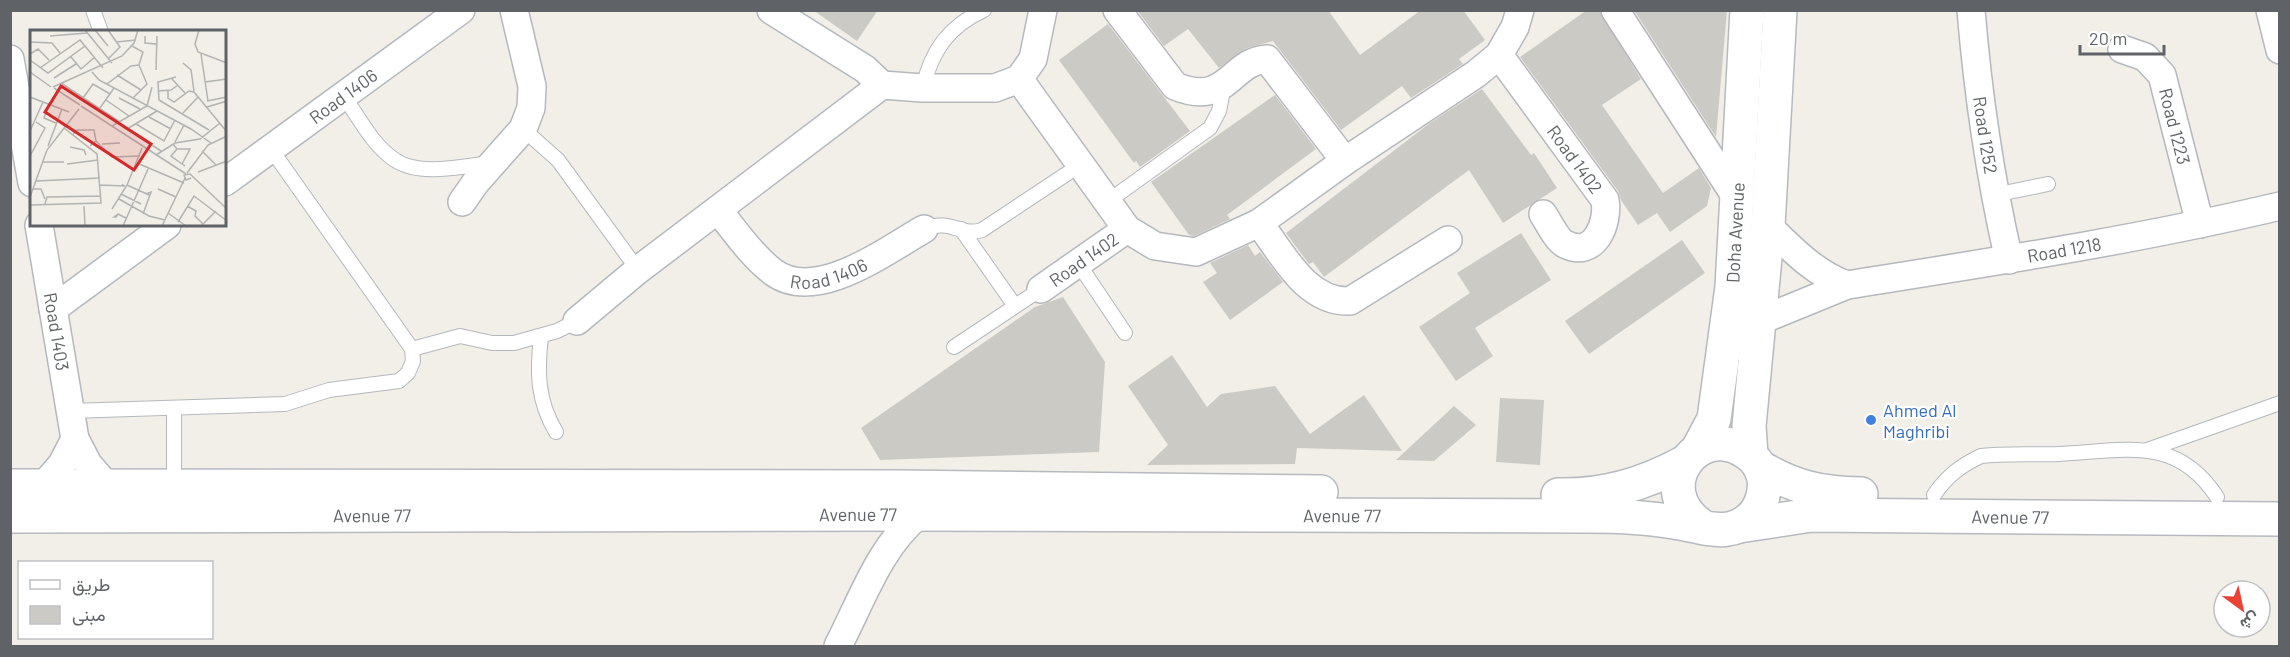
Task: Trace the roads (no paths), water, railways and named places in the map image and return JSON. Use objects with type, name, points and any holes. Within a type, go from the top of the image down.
[{"type":"street","name":"Road 1406","points":[[226,181],[461,10]]},
{"type":"street","points":[[462,202],[492,163],[523,129],[531,108],[532,86],[514,10]]},
{"type":"street","points":[[771,10],[865,69],[882,85],[923,88],[995,88],[1019,79],[1033,59],[1043,10]]},
{"type":"street","points":[[1118,10],[1175,86],[1196,92],[1224,86],[1255,60],[1267,59],[1345,161]]},
{"type":"street","points":[[1019,79],[1126,229],[1155,246],[1196,252],[1259,223],[1345,161],[1476,74],[1498,55],[1515,27],[1520,10]]},
{"type":"street","points":[[1615,10],[1736,197]]},
{"type":"street","name":"Doha Avenue","points":[[1691,456],[1714,419],[1732,287],[1747,10]]},
{"type":"street","name":"Doha Avenue","points":[[1756,461],[1749,426],[1768,226],[1780,10]]},
{"type":"street","name":"Road 1252","points":[[1971,10],[1982,116],[1994,195],[2009,260]]},
{"type":"street","points":[[2270,10],[2280,50]]},
{"type":"street","name":"Road 1223","points":[[2122,49],[2145,57],[2162,75],[2200,224]]},
{"type":"street","name":"Road 1402","points":[[1498,55],[1605,200],[1608,215],[1602,231],[1590,245],[1576,247],[1564,244],[1543,214]]},
{"type":"street","points":[[10,59],[18,148],[30,178]]},
{"type":"street","points":[[577,321],[638,270],[882,85]]},
{"type":"street","name":"Road 1406","points":[[718,210],[761,261],[776,274],[793,281],[813,283],[832,279],[924,229]]},
{"type":"street","name":"Road 1218","points":[[1759,321],[1847,285],[2009,260],[2279,210]]},
{"type":"street","points":[[1259,223],[1311,289],[1336,302],[1350,302],[1448,240]]},
{"type":"street","name":"Road 1403","points":[[39,226],[75,439],[88,464],[107,486]]},
{"type":"street","points":[[53,309],[166,226]]},
{"type":"street","points":[[1768,226],[1812,267],[1826,277],[1847,285]]},
{"type":"street","name":"Road 1402","points":[[1041,289],[1126,229]]},
{"type":"street","points":[[43,486],[62,464],[75,439]]},
{"type":"street","points":[[1725,444],[1739,447],[1756,461],[1764,480],[1759,507],[1740,526],[1727,530],[1702,526],[1692,519],[1679,498],[1677,485],[1691,456],[1710,445],[1725,444]]},
{"type":"street","name":"Avenue 77","points":[[10,486],[887,487],[1584,495],[1637,485],[1691,456]]},
{"type":"street","name":"Avenue 77","points":[[1756,461],[1796,486],[1815,492],[2280,497]]},
{"type":"street","points":[[868,514],[881,529],[888,548]]},
{"type":"street","points":[[838,646],[888,548],[902,529],[920,514]]},
{"type":"street","name":"Avenue 77","points":[[10,516],[920,514],[1617,516],[1702,526]]},
{"type":"street","name":"Avenue 77","points":[[1740,526],[1811,515],[2280,519]]},
{"type":"lane","points":[[93,10],[100,30]]},
{"type":"lane","points":[[923,88],[928,68],[943,41],[965,20],[984,10]]},
{"type":"lane","points":[[1107,202],[1210,128],[1219,111],[1224,86]]},
{"type":"lane","points":[[343,95],[378,144],[397,162],[438,168],[492,163]]},
{"type":"lane","points":[[523,129],[558,160],[638,270]]},
{"type":"lane","points":[[70,411],[270,406],[329,390],[399,381],[408,373],[413,361],[411,349],[271,149]]},
{"type":"lane","points":[[924,229],[941,225],[972,232],[982,231],[1080,165]]},
{"type":"lane","points":[[1994,195],[2048,184]]},
{"type":"lane","points":[[961,229],[1015,306]]},
{"type":"lane","points":[[1078,263],[1125,333]]},
{"type":"lane","points":[[954,347],[1041,289]]},
{"type":"lane","points":[[411,349],[450,337],[469,337],[503,344],[541,336],[577,321]]},
{"type":"lane","points":[[541,336],[538,383],[541,401],[556,432]]},
{"type":"lane","points":[[2147,450],[2280,403]]},
{"type":"lane","points":[[174,409],[174,486]]},
{"type":"lane","points":[[1934,495],[1946,478],[1962,465],[1981,456],[2129,449],[2164,453],[2195,469],[2217,497]]},
{"type":"place","name":"Ahmed Al Maghribi","points":[[1871,420]]}]
